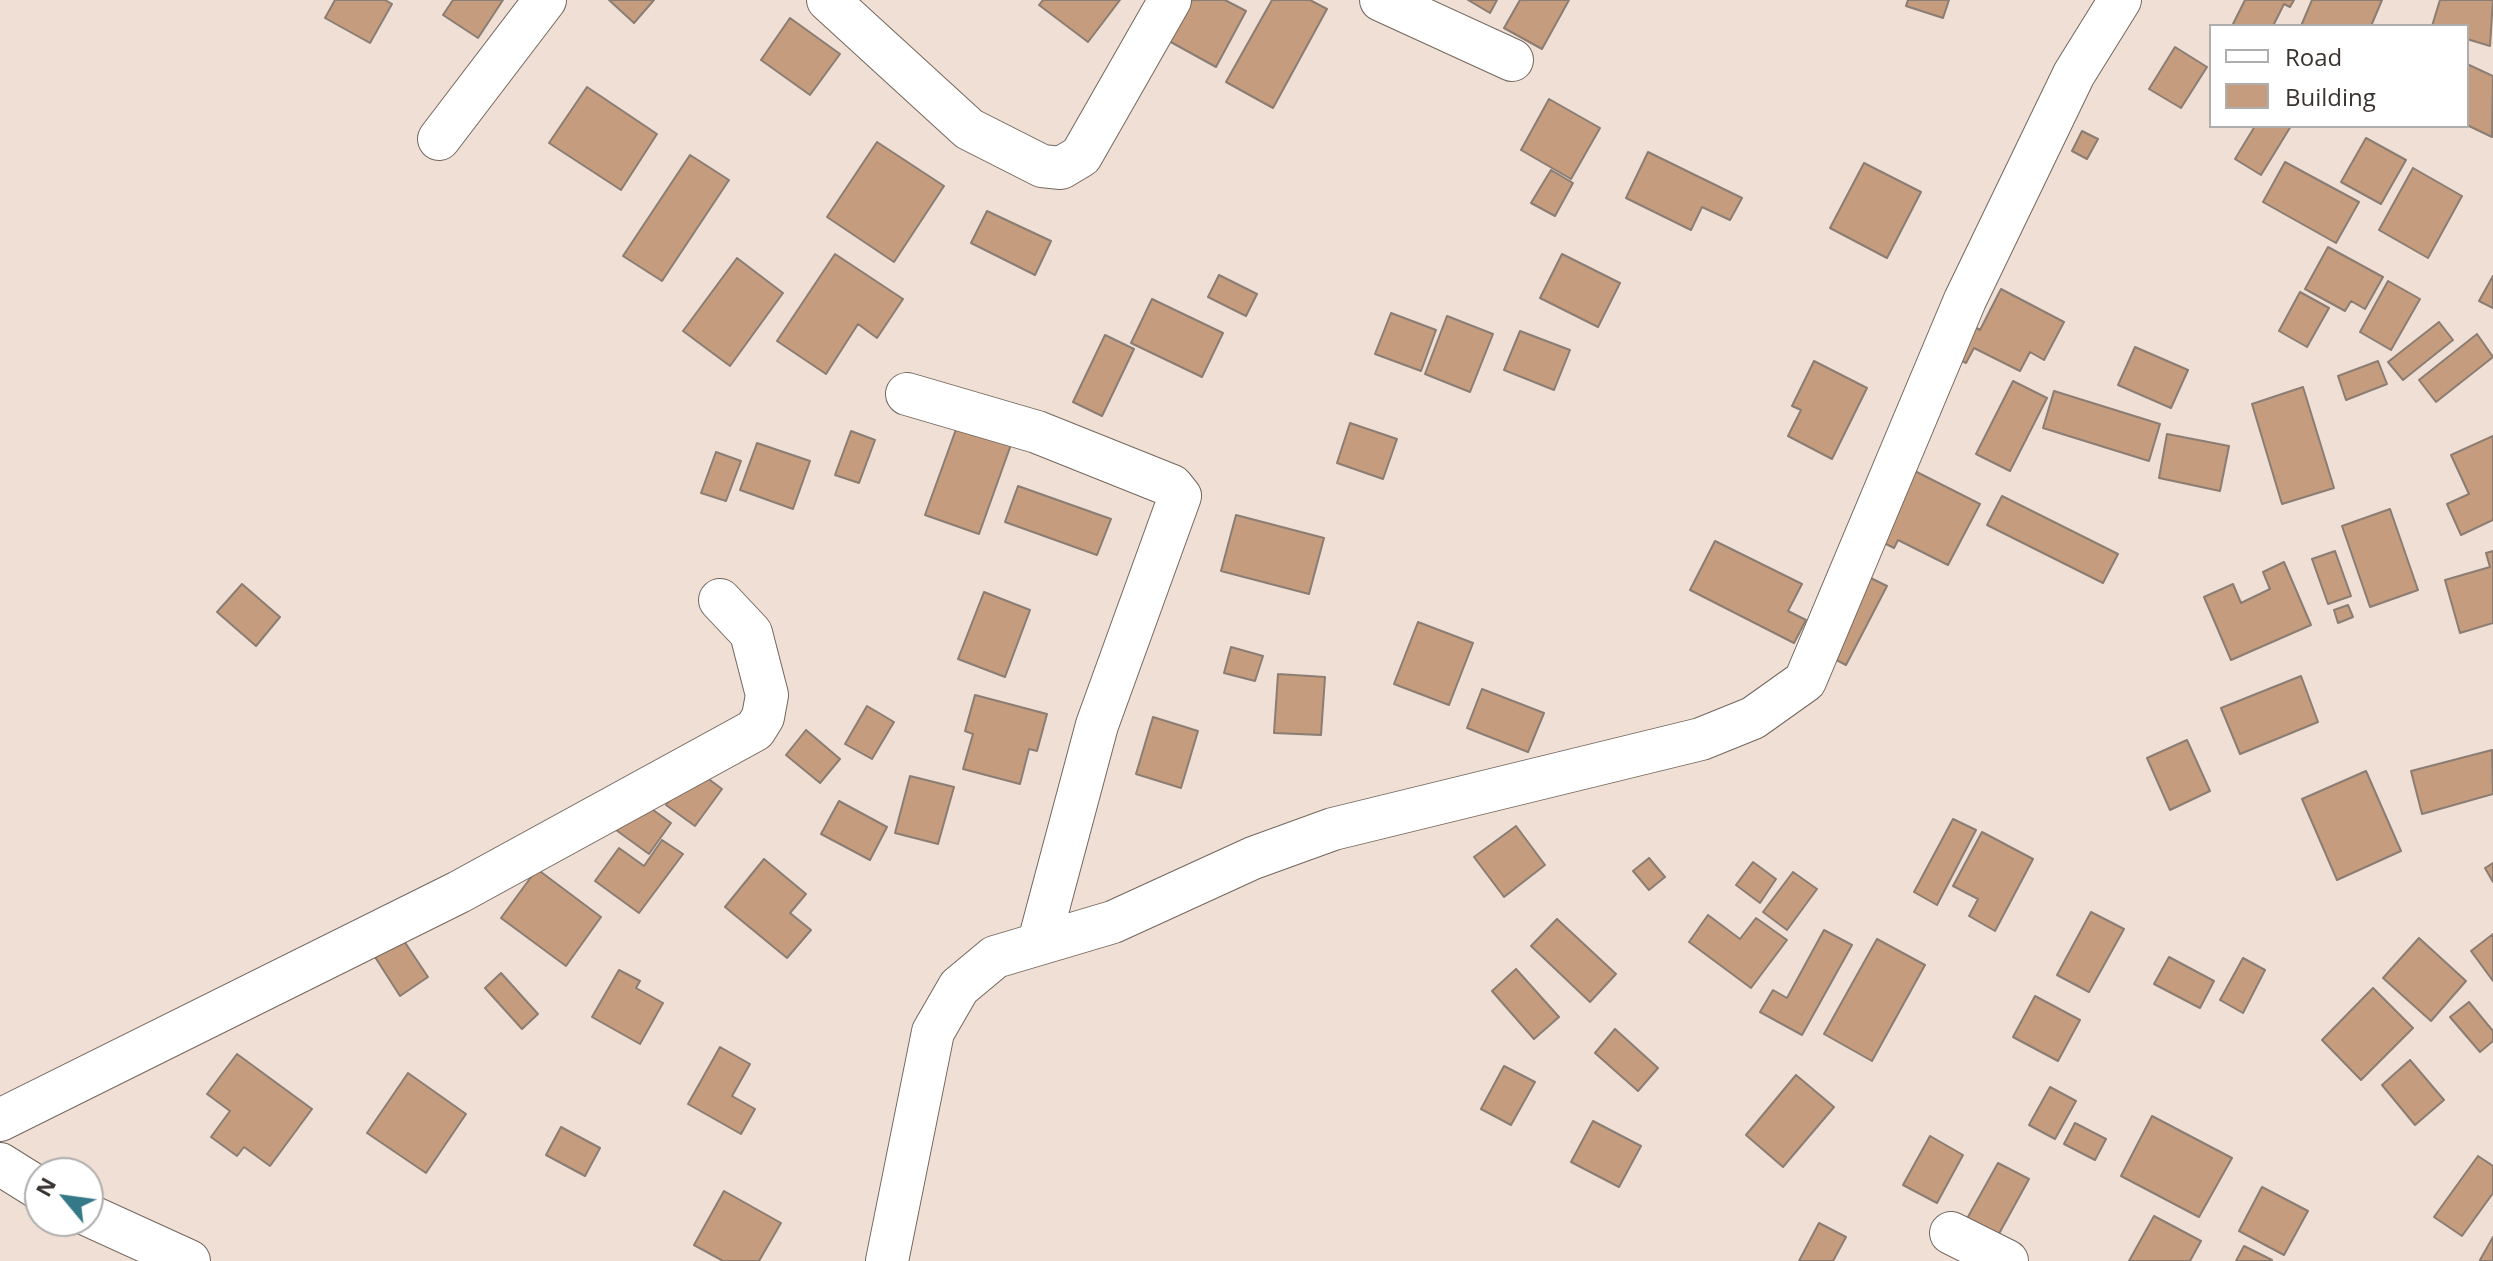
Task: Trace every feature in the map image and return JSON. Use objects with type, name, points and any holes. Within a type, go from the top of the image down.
[{"type":"street","points":[[439,139],[545,0]]},
{"type":"street","points":[[828,0],[969,129],[1042,166],[1061,168],[1081,156],[1170,0]]},
{"type":"street","points":[[1381,0],[1512,60]]},
{"type":"street","points":[[887,1261],[933,1032],[959,987],[995,957],[1113,922],[1253,858],[1333,829],[1701,739],[1753,718],[1805,681],[1965,300],[2074,74],[2120,0]]},
{"type":"street","points":[[907,394],[1037,432],[1172,486],[1180,496],[1097,725],[1039,942]]},
{"type":"street","points":[[0,1120],[459,892],[755,730],[763,717],[767,695],[751,633],[720,600]]},
{"type":"street","points":[[0,1164],[24,1179]]},
{"type":"street","points":[[104,1222],[189,1261]]},
{"type":"street","points":[[1951,1233],[2007,1261]]},
{"type":"building","points":[[335,0],[385,0],[392,4],[370,43],[325,18]]},
{"type":"building","points":[[453,0],[503,0],[478,38],[443,15]]},
{"type":"building","points":[[609,0],[654,0],[634,23]]},
{"type":"building","points":[[1043,0],[1120,0],[1088,42],[1039,5]]},
{"type":"building","points":[[1192,0],[1225,0],[1246,11],[1216,67],[1169,41]]},
{"type":"building","points":[[1272,0],[1310,0],[1327,9],[1273,108],[1226,82]]},
{"type":"building","points":[[1468,0],[1497,0],[1490,13]]},
{"type":"building","points":[[1520,0],[1569,0],[1542,49],[1504,28]]},
{"type":"building","points":[[1908,0],[1949,0],[1943,18],[1906,6]]},
{"type":"building","points":[[2245,0],[2294,0],[2290,7],[2284,4],[2274,24],[2233,24]]},
{"type":"building","points":[[2312,0],[2382,0],[2372,24],[2302,24]]},
{"type":"building","points":[[2440,0],[2493,0],[2490,46],[2469,40],[2469,24],[2433,24]]},
{"type":"building","points":[[790,18],[840,54],[810,95],[761,60]]},
{"type":"building","points":[[2175,47],[2207,67],[2181,108],[2149,89]]},
{"type":"building","points":[[2469,65],[2493,76],[2492,137],[2469,126]]},
{"type":"building","points":[[587,87],[657,134],[621,190],[549,143]]},
{"type":"building","points":[[1549,99],[1600,128],[1571,179],[1521,150]]},
{"type":"building","points":[[2254,128],[2290,128],[2261,175],[2235,159]]},
{"type":"building","points":[[2082,131],[2098,139],[2087,159],[2072,151]]},
{"type":"building","points":[[2366,138],[2406,160],[2381,204],[2341,182]]},
{"type":"building","points":[[877,142],[944,186],[894,262],[827,217]]},
{"type":"building","points":[[1648,152],[1742,198],[1730,220],[1702,207],[1691,230],[1626,198]]},
{"type":"building","points":[[690,155],[729,180],[662,281],[623,256]]},
{"type":"building","points":[[2285,162],[2359,202],[2336,243],[2263,202]]},
{"type":"building","points":[[1864,163],[1921,192],[1887,258],[1830,228]]},
{"type":"building","points":[[2413,168],[2462,196],[2428,258],[2379,230]]},
{"type":"building","points":[[1551,170],[1573,183],[1555,216],[1531,203]]},
{"type":"building","points":[[987,211],[1051,241],[1035,275],[971,243]]},
{"type":"building","points":[[2328,247],[2383,277],[2365,309],[2351,301],[2345,311],[2305,289]]},
{"type":"building","points":[[835,254],[903,299],[877,338],[858,324],[826,374],[777,341]]},
{"type":"building","points":[[1562,254],[1620,283],[1598,327],[1540,298]]},
{"type":"building","points":[[737,258],[783,293],[730,366],[683,331]]},
{"type":"building","points":[[1219,275],[1257,294],[1246,316],[1208,297]]},
{"type":"building","points":[[2493,276],[2493,308],[2479,301]]},
{"type":"building","points":[[2388,281],[2420,299],[2391,350],[2360,332]]},
{"type":"building","points":[[2001,289],[2064,322],[2044,360],[2030,352],[2020,371],[1974,348],[1966,363],[1941,350],[1958,318],[1980,330]]},
{"type":"building","points":[[2300,292],[2329,308],[2307,347],[2279,331]]},
{"type":"building","points":[[1152,299],[1223,333],[1202,377],[1131,343]]},
{"type":"building","points":[[1391,313],[1436,330],[1421,371],[1375,354]]},
{"type":"building","points":[[1447,316],[1493,334],[1470,392],[1425,374]]},
{"type":"building","points":[[2439,322],[2453,340],[2403,380],[2388,362]]},
{"type":"building","points":[[1520,331],[1570,350],[1554,390],[1504,370]]},
{"type":"building","points":[[2477,334],[2493,357],[2436,402],[2419,380]]},
{"type":"building","points":[[1105,335],[1134,349],[1102,416],[1073,402]]},
{"type":"building","points":[[2135,347],[2188,370],[2171,408],[2118,385]]},
{"type":"building","points":[[1814,361],[1867,388],[1832,459],[1788,436],[1801,410],[1792,406]]},
{"type":"building","points":[[2378,361],[2387,384],[2346,400],[2338,376]]},
{"type":"building","points":[[2013,381],[2047,398],[2010,471],[1976,454]]},
{"type":"building","points":[[2303,387],[2334,488],[2282,504],[2252,404]]},
{"type":"building","points":[[2054,391],[2160,424],[2149,461],[2043,428]]},
{"type":"building","points":[[959,421],[1013,439],[979,534],[925,515]]},
{"type":"building","points":[[1350,423],[1397,439],[1383,479],[1337,463]]},
{"type":"building","points":[[851,431],[875,440],[859,483],[835,475]]},
{"type":"building","points":[[2167,434],[2229,446],[2220,491],[2159,478]]},
{"type":"building","points":[[2493,436],[2493,520],[2461,535],[2447,504],[2469,494],[2451,455]]},
{"type":"building","points":[[757,443],[810,461],[793,509],[740,490]]},
{"type":"building","points":[[716,452],[741,461],[726,501],[701,493]]},
{"type":"building","points":[[1897,462],[1980,504],[1948,565],[1898,540],[1894,548],[1862,532]]},
{"type":"building","points":[[1018,486],[1111,519],[1097,555],[1005,522]]},
{"type":"building","points":[[2002,496],[2118,554],[2103,583],[1987,525]]},
{"type":"building","points":[[2390,509],[2418,590],[2370,607],[2342,526]]},
{"type":"building","points":[[1236,515],[1324,538],[1309,594],[1221,571]]},
{"type":"building","points":[[1715,541],[1802,584],[1788,611],[1806,620],[1794,643],[1690,590]]},
{"type":"building","points":[[2335,551],[2351,596],[2328,604],[2312,559]]},
{"type":"building","points":[[2493,551],[2493,623],[2460,633],[2445,580],[2490,567],[2486,553]]},
{"type":"building","points":[[2284,562],[2311,625],[2231,660],[2204,597],[2233,584],[2241,603],[2270,589],[2263,572]]},
{"type":"building","points":[[1848,567],[1887,586],[1846,665],[1808,645]]},
{"type":"building","points":[[242,584],[280,617],[256,646],[217,612]]},
{"type":"building","points":[[984,592],[1030,610],[1005,677],[958,659]]},
{"type":"building","points":[[2348,605],[2353,617],[2338,623],[2334,610]]},
{"type":"building","points":[[1418,622],[1473,643],[1449,705],[1394,684]]},
{"type":"building","points":[[1231,647],[1263,656],[1255,681],[1224,673]]},
{"type":"building","points":[[1278,674],[1325,677],[1321,735],[1274,733]]},
{"type":"building","points":[[2301,676],[2318,722],[2240,754],[2221,708]]},
{"type":"building","points":[[1482,689],[1544,713],[1528,752],[1467,728]]},
{"type":"building","points":[[975,695],[1047,714],[1037,751],[1029,749],[1020,784],[963,769],[973,734],[965,731]]},
{"type":"building","points":[[867,706],[894,722],[872,759],[845,744]]},
{"type":"building","points":[[1153,717],[1198,731],[1181,788],[1136,774]]},
{"type":"building","points":[[806,730],[840,759],[820,783],[786,755]]},
{"type":"building","points":[[2187,740],[2210,791],[2170,810],[2147,758]]},
{"type":"building","points":[[2492,750],[2493,794],[2422,814],[2411,771]]},
{"type":"building","points":[[694,768],[722,789],[695,826],[666,805]]},
{"type":"building","points":[[2366,771],[2401,851],[2337,880],[2302,799]]},
{"type":"building","points":[[910,776],[954,787],[938,844],[895,833]]},
{"type":"building","points":[[638,799],[671,823],[649,854],[616,830]]},
{"type":"building","points":[[839,801],[887,827],[870,860],[821,834]]},
{"type":"building","points":[[1953,819],[1976,830],[1937,905],[1914,892]]},
{"type":"building","points":[[1516,826],[1545,865],[1504,897],[1474,857]]},
{"type":"building","points":[[1982,832],[2033,859],[1995,931],[1969,916],[1978,899],[1953,886]]},
{"type":"building","points":[[662,840],[683,854],[639,913],[595,881],[619,848],[644,866]]},
{"type":"building","points":[[1649,858],[1665,877],[1649,890],[1633,871]]},
{"type":"building","points":[[764,859],[806,894],[790,913],[811,930],[787,958],[725,907]]},
{"type":"building","points":[[1753,862],[1776,879],[1760,903],[1736,885]]},
{"type":"building","points":[[2493,863],[2493,882],[2485,868]]},
{"type":"building","points":[[537,869],[601,917],[566,966],[501,918]]},
{"type":"building","points":[[1793,872],[1817,889],[1787,930],[1763,912]]},
{"type":"building","points":[[2091,912],[2124,929],[2089,992],[2057,975]]},
{"type":"building","points":[[1708,915],[1740,939],[1756,918],[1787,940],[1751,988],[1689,942]]},
{"type":"building","points":[[1557,919],[1616,974],[1590,1002],[1531,946]]},
{"type":"building","points":[[396,929],[428,977],[400,996],[368,946]]},
{"type":"building","points":[[1824,930],[1852,945],[1802,1035],[1760,1012],[1773,990],[1787,998]]},
{"type":"building","points":[[2493,934],[2493,981],[2471,951]]},
{"type":"building","points":[[2419,938],[2466,981],[2431,1021],[2383,978]]},
{"type":"building","points":[[1877,939],[1925,965],[1872,1061],[1824,1034]]},
{"type":"building","points":[[2169,957],[2214,981],[2200,1008],[2154,984]]},
{"type":"building","points":[[2243,958],[2265,970],[2243,1013],[2220,1000]]},
{"type":"building","points":[[1516,969],[1559,1017],[1534,1039],[1492,991]]},
{"type":"building","points":[[619,970],[640,981],[636,988],[663,1003],[640,1044],[592,1017]]},
{"type":"building","points":[[501,973],[538,1014],[522,1029],[485,988]]},
{"type":"building","points":[[2373,988],[2413,1028],[2361,1080],[2322,1040]]},
{"type":"building","points":[[2035,996],[2080,1020],[2058,1061],[2013,1037]]},
{"type":"building","points":[[2469,1002],[2493,1031],[2493,1041],[2480,1052],[2450,1017]]},
{"type":"building","points":[[1615,1029],[1658,1068],[1638,1091],[1595,1053]]},
{"type":"building","points":[[720,1047],[750,1064],[732,1096],[755,1109],[741,1134],[688,1104]]},
{"type":"building","points":[[237,1054],[312,1109],[270,1166],[244,1147],[237,1156],[211,1137],[230,1111],[207,1094]]},
{"type":"building","points":[[2410,1060],[2444,1100],[2415,1125],[2382,1085]]},
{"type":"building","points":[[1504,1066],[1535,1082],[1511,1125],[1481,1109]]},
{"type":"building","points":[[408,1073],[466,1114],[426,1173],[367,1133]]},
{"type":"building","points":[[1796,1075],[1834,1107],[1783,1167],[1746,1135]]},
{"type":"building","points":[[2050,1087],[2076,1101],[2055,1139],[2029,1125]]},
{"type":"building","points":[[2152,1116],[2232,1158],[2199,1217],[2121,1176]]},
{"type":"building","points":[[1593,1121],[1641,1146],[1619,1187],[1571,1162]]},
{"type":"building","points":[[2075,1123],[2106,1139],[2095,1160],[2064,1144]]},
{"type":"building","points":[[561,1127],[600,1148],[585,1176],[546,1155]]},
{"type":"building","points":[[1930,1136],[1963,1155],[1937,1203],[1903,1185]]},
{"type":"building","points":[[2478,1156],[2493,1166],[2493,1193],[2462,1236],[2434,1217]]},
{"type":"building","points":[[1998,1163],[2029,1179],[1995,1241],[1964,1224]]},
{"type":"building","points":[[2262,1187],[2308,1211],[2284,1255],[2239,1231]]},
{"type":"building","points":[[724,1191],[781,1223],[759,1261],[723,1261],[694,1245]]},
{"type":"building","points":[[2154,1216],[2201,1241],[2190,1261],[2129,1261]]},
{"type":"building","points":[[1819,1223],[1846,1237],[1833,1261],[1799,1261]]},
{"type":"building","points":[[2493,1237],[2493,1261],[2480,1260]]},
{"type":"building","points":[[2244,1246],[2272,1260],[2236,1261]]}]
